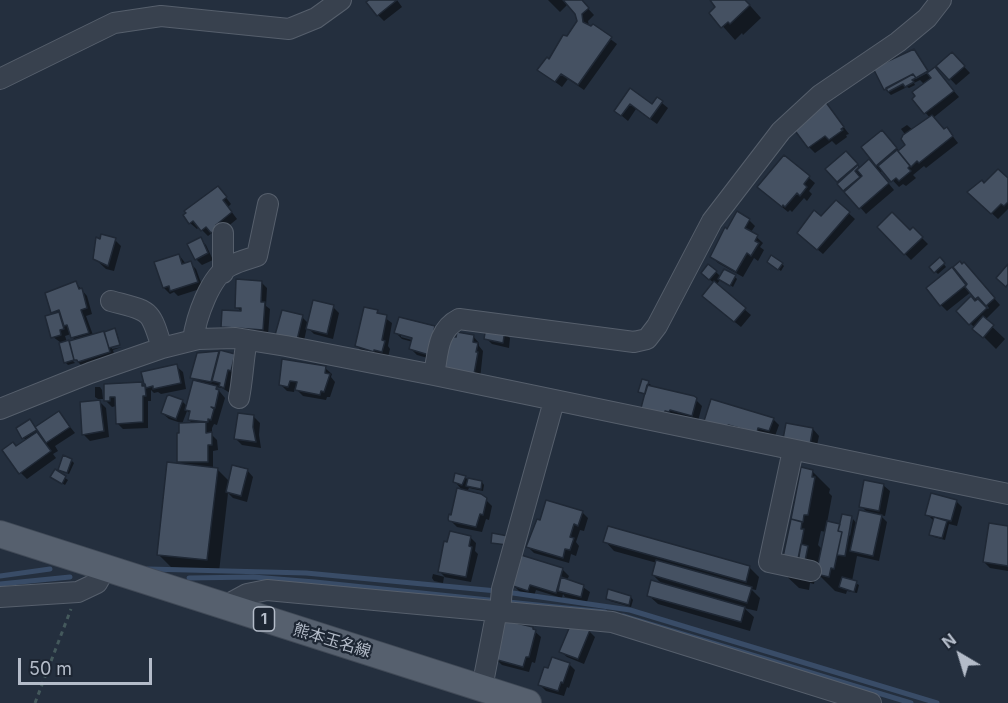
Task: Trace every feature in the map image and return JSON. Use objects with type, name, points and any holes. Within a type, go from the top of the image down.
[{"type":"main road","name":"熊本玉名線","points":[[0,534],[528,703]]},
{"type":"street","points":[[0,79],[114,23],[161,16],[289,29],[316,18],[341,0]]},
{"type":"street","points":[[434,375],[442,334],[451,323],[459,319],[634,342],[646,339],[657,327],[712,221],[781,131],[820,95],[898,42],[927,18],[941,0]]},
{"type":"street","points":[[193,340],[196,318],[210,289],[228,267],[257,256],[268,204]]},
{"type":"street","points":[[223,233],[223,273]]},
{"type":"street","points":[[111,300],[145,310],[154,321],[162,348]]},
{"type":"street","points":[[0,409],[90,373],[162,348],[193,340],[236,338],[434,375],[1008,494]]},
{"type":"street","points":[[239,398],[244,372],[242,363],[248,340]]},
{"type":"street","points":[[482,688],[500,604],[554,401]]},
{"type":"street","points":[[794,450],[769,562],[811,571]]},
{"type":"street","points":[[0,597],[78,592],[98,583],[105,569]]},
{"type":"street","points":[[223,607],[247,594],[267,590],[500,604],[612,622],[871,703]]},
{"type":"path","points":[[36,703],[78,592]]},
{"type":"building","points":[[369,0],[397,0],[377,16],[366,2]]},
{"type":"building","points":[[563,0],[582,0],[589,8],[582,14],[583,22],[591,26],[593,24],[612,37],[578,85],[561,74],[555,82],[537,70],[547,57],[549,59],[563,35],[567,36],[577,21],[575,14]]},
{"type":"building","points":[[710,0],[745,0],[750,5],[730,24],[728,22],[721,28],[709,13],[715,7]]},
{"type":"building","points":[[914,49],[928,71],[916,78],[913,74],[884,90],[873,68]]},
{"type":"building","points":[[952,52],[965,66],[949,80],[936,66]]},
{"type":"building","points":[[935,67],[954,91],[924,114],[912,99],[915,96],[912,92],[931,78],[927,73]]},
{"type":"building","points":[[913,74],[916,78],[912,80],[914,82],[905,87],[903,84],[888,92],[886,88]]},
{"type":"building","points":[[630,88],[652,104],[657,97],[663,101],[650,119],[630,104],[621,116],[614,111]]},
{"type":"building","points":[[825,101],[844,127],[841,129],[843,130],[829,140],[825,136],[808,148],[793,128]]},
{"type":"building","points":[[932,115],[944,129],[947,127],[953,136],[911,167],[898,151],[905,145],[901,139],[903,135]]},
{"type":"building","points":[[882,130],[897,148],[876,166],[861,147]]},
{"type":"building","points":[[897,150],[910,166],[908,168],[911,171],[899,181],[896,178],[891,182],[878,166]]},
{"type":"building","points":[[846,151],[858,164],[837,182],[825,169]]},
{"type":"building","points":[[784,155],[810,176],[804,184],[807,187],[800,196],[797,193],[785,207],[783,205],[782,207],[757,187]]},
{"type":"building","points":[[869,159],[889,183],[859,209],[844,192],[862,176],[857,170]]},
{"type":"building","points":[[858,165],[855,171],[860,177],[843,191],[837,184]]},
{"type":"building","points":[[998,169],[1008,178],[1008,202],[1004,206],[1001,204],[991,214],[967,192],[982,180],[984,183]]},
{"type":"building","points":[[218,186],[227,197],[223,200],[232,212],[216,225],[218,228],[211,233],[206,227],[201,231],[193,221],[189,224],[183,215],[186,213],[184,211]]},
{"type":"building","points":[[836,200],[850,212],[817,250],[797,233],[814,210],[821,216]]},
{"type":"building","points":[[737,211],[750,219],[745,228],[758,235],[755,241],[759,243],[751,256],[747,253],[736,272],[710,257],[725,227],[727,229]]},
{"type":"building","points":[[892,212],[910,230],[913,227],[923,237],[904,255],[877,227]]},
{"type":"building","points":[[101,234],[116,238],[108,266],[93,259],[96,237],[100,239]]},
{"type":"building","points":[[201,237],[208,253],[195,260],[187,244]]},
{"type":"building","points":[[179,254],[182,264],[191,261],[198,282],[170,291],[169,286],[163,288],[154,262]]},
{"type":"building","points":[[771,255],[783,263],[778,270],[767,262]]},
{"type":"building","points":[[940,257],[945,263],[934,273],[929,267]]},
{"type":"building","points":[[960,261],[962,264],[964,262],[995,298],[986,306],[978,297],[975,299],[965,287],[967,284],[953,267]]},
{"type":"building","points":[[708,264],[717,271],[709,280],[701,273]]},
{"type":"building","points":[[1008,264],[1008,284],[1006,287],[996,278]]},
{"type":"building","points":[[952,267],[966,285],[940,306],[926,288]]},
{"type":"building","points":[[724,269],[736,275],[730,286],[718,279]]},
{"type":"building","points":[[236,279],[262,281],[261,302],[265,302],[263,330],[221,327],[222,310],[241,311],[241,308],[235,308]]},
{"type":"building","points":[[76,281],[79,289],[82,288],[87,308],[81,310],[89,333],[71,338],[59,310],[51,313],[45,293]]},
{"type":"building","points":[[714,281],[746,308],[734,322],[702,296]]},
{"type":"building","points":[[971,296],[987,308],[969,325],[956,311]]},
{"type":"building","points":[[313,300],[334,305],[327,334],[306,329]]},
{"type":"building","points":[[364,307],[387,315],[382,352],[355,346]]},
{"type":"building","points":[[282,310],[303,315],[297,340],[275,335]]},
{"type":"building","points":[[59,312],[64,329],[60,330],[61,335],[51,338],[45,316]]},
{"type":"building","points":[[983,316],[994,325],[983,338],[972,329]]},
{"type":"building","points":[[399,317],[435,326],[429,355],[409,349],[412,338],[394,333]]},
{"type":"building","points":[[486,327],[505,330],[503,343],[484,339]]},
{"type":"building","points":[[115,328],[120,345],[109,348],[104,332]]},
{"type":"building","points":[[104,331],[110,352],[78,362],[74,360],[69,341]]},
{"type":"building","points":[[457,332],[474,335],[473,342],[478,343],[474,374],[443,369],[448,341],[451,336],[456,337]]},
{"type":"building","points":[[69,340],[74,360],[64,363],[59,343]]},
{"type":"building","points":[[220,350],[235,354],[224,388],[219,386],[220,383],[212,381]]},
{"type":"building","points":[[219,351],[211,382],[190,378],[197,353]]},
{"type":"building","points":[[282,359],[326,366],[325,373],[330,374],[324,392],[321,391],[320,395],[295,390],[297,382],[290,381],[288,387],[279,385]]},
{"type":"building","points":[[177,364],[181,383],[153,389],[153,386],[146,388],[141,372]]},
{"type":"building","points":[[642,379],[649,381],[645,394],[638,392]]},
{"type":"building","points":[[193,380],[217,386],[216,389],[219,390],[215,408],[211,407],[214,409],[211,420],[208,419],[208,422],[188,420],[190,411],[185,410]]},
{"type":"building","points":[[142,382],[146,396],[143,396],[143,422],[116,424],[115,397],[110,397],[110,401],[104,401],[104,384]]},
{"type":"building","points":[[647,385],[697,398],[692,416],[670,410],[665,411],[664,414],[641,408]]},
{"type":"building","points":[[169,395],[183,400],[176,419],[161,413]]},
{"type":"building","points":[[711,399],[774,418],[769,431],[758,428],[757,433],[704,421]]},
{"type":"building","points":[[100,400],[104,431],[82,435],[80,402]]},
{"type":"building","points":[[59,411],[70,427],[46,443],[35,427]]},
{"type":"building","points":[[238,413],[254,415],[253,427],[256,442],[234,439]]},
{"type":"building","points":[[30,419],[37,430],[22,439],[16,428]]},
{"type":"building","points":[[206,422],[206,433],[212,432],[212,445],[208,445],[208,462],[177,462],[179,423]]},
{"type":"building","points":[[786,423],[813,428],[810,445],[783,439]]},
{"type":"building","points":[[37,432],[51,451],[19,474],[2,450],[13,442],[16,446]]},
{"type":"building","points":[[63,455],[72,459],[67,473],[58,470]]},
{"type":"building","points":[[167,462],[218,468],[207,560],[157,555]]},
{"type":"building","points":[[232,465],[248,469],[241,496],[226,492]]},
{"type":"building","points":[[801,467],[813,470],[812,477],[815,477],[808,515],[804,515],[803,522],[791,519]]},
{"type":"building","points":[[55,469],[66,476],[62,484],[50,477]]},
{"type":"building","points":[[455,473],[466,476],[462,485],[453,482]]},
{"type":"building","points":[[468,478],[482,481],[481,489],[466,486]]},
{"type":"building","points":[[864,480],[884,484],[879,511],[859,507]]},
{"type":"building","points":[[457,488],[481,494],[487,498],[483,515],[480,514],[476,527],[448,519]]},
{"type":"building","points":[[931,493],[957,500],[951,521],[925,515]]},
{"type":"building","points":[[546,500],[583,511],[578,526],[574,524],[570,537],[574,538],[570,550],[565,549],[563,558],[526,547],[537,519],[540,520]]},
{"type":"building","points":[[859,510],[882,515],[873,556],[850,551]]},
{"type":"building","points":[[842,514],[852,516],[845,556],[837,555],[842,532],[838,531]]},
{"type":"building","points":[[934,517],[947,521],[942,538],[929,535]]},
{"type":"building","points":[[791,519],[802,522],[801,529],[804,529],[797,567],[780,571]]},
{"type":"building","points":[[827,521],[840,524],[838,531],[842,532],[834,569],[831,568],[829,577],[816,574]]},
{"type":"building","points":[[989,523],[1008,526],[1008,566],[983,562]]},
{"type":"building","points":[[608,526],[750,566],[746,582],[603,542]]},
{"type":"building","points":[[450,531],[471,536],[469,546],[472,547],[466,577],[438,572],[444,541],[447,542]]},
{"type":"building","points":[[492,533],[508,536],[507,545],[491,543]]},
{"type":"building","points":[[801,544],[808,546],[805,561],[798,559]]},
{"type":"building","points":[[521,555],[563,568],[556,593],[530,585],[528,591],[513,586]]},
{"type":"building","points":[[656,560],[752,587],[747,603],[652,575]]},
{"type":"building","points":[[561,577],[584,585],[581,597],[558,591]]},
{"type":"building","points":[[842,577],[857,581],[854,592],[839,587]]},
{"type":"building","points":[[651,580],[745,607],[741,622],[647,596]]},
{"type":"building","points":[[608,589],[631,596],[629,605],[606,599]]},
{"type":"building","points":[[504,620],[533,627],[536,630],[529,657],[526,657],[523,667],[494,659]]},
{"type":"building","points":[[570,626],[590,630],[578,659],[559,652]]},
{"type":"building","points":[[552,657],[570,663],[558,691],[538,685],[544,667],[548,668]]},
{"type":"waterway","points":[[0,576],[50,569]]},
{"type":"waterway","points":[[148,569],[306,573],[497,591]]},
{"type":"waterway","points":[[0,584],[70,577]]},
{"type":"waterway","points":[[189,578],[253,577],[315,582],[605,612]]},
{"type":"waterway","points":[[506,592],[630,610],[937,703]]},
{"type":"waterway","points":[[623,616],[911,703]]}]
